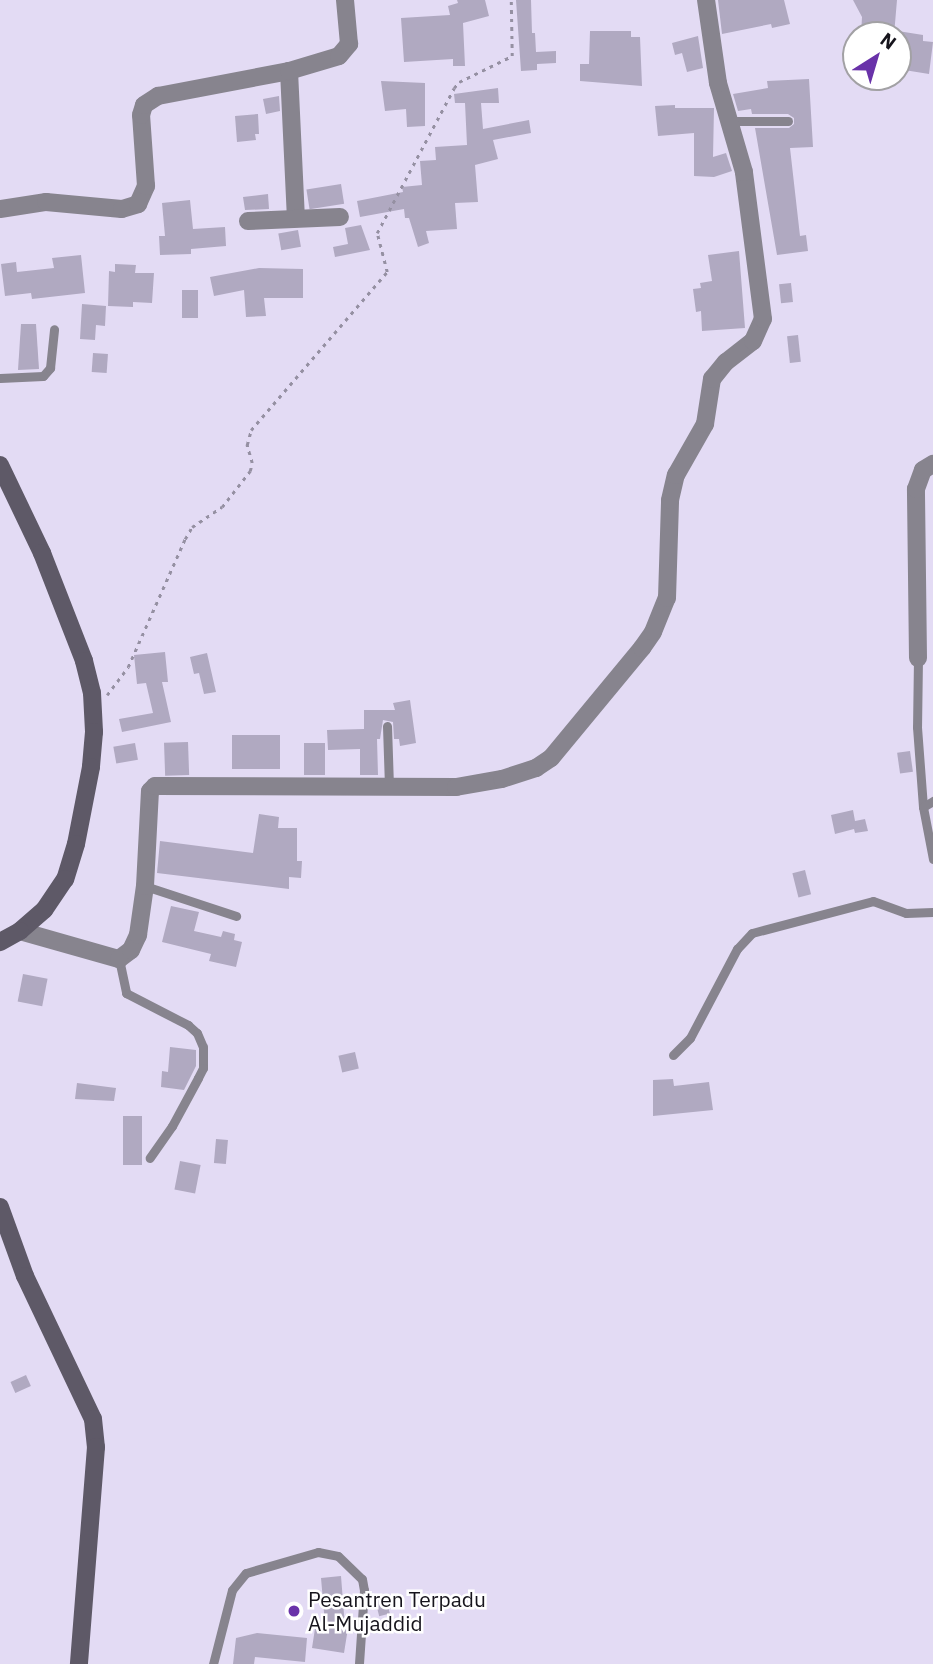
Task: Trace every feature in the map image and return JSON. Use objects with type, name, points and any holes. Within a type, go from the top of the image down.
[{"type":"street","points":[[0,209],[46,202],[129,208],[138,204],[146,186],[141,115],[150,100],[289,71],[346,51],[350,35],[345,0]]},
{"type":"street","points":[[20,931],[119,960],[136,943],[145,886],[150,791],[155,786],[389,789],[481,785],[543,764],[611,688],[653,632],[669,584],[670,500],[676,475],[705,424],[709,392],[718,370],[752,341],[763,319],[746,184],[718,83],[706,0]]},
{"type":"street","points":[[289,71],[296,217]]},
{"type":"street","points":[[248,221],[296,217],[341,218]]},
{"type":"street","points":[[918,658],[916,489],[923,470],[933,464]]},
{"type":"street","points":[[0,465],[64,606],[84,661],[93,707],[91,767],[76,844],[57,894],[20,931],[0,942]]},
{"type":"street","points":[[0,1207],[25,1276],[93,1419],[96,1447],[79,1664]]},
{"type":"lane","points":[[730,121],[788,121]]},
{"type":"lane","points":[[0,378],[43,376],[50,368],[54,329]]},
{"type":"lane","points":[[918,658],[917,727],[923,807],[933,859]]},
{"type":"lane","points":[[387,726],[389,789]]},
{"type":"lane","points":[[923,807],[933,801]]},
{"type":"lane","points":[[145,886],[236,916]]},
{"type":"lane","points":[[673,1055],[690,1038],[737,949],[752,933],[873,901],[905,913],[933,912]]},
{"type":"lane","points":[[119,960],[126,993],[188,1025],[197,1033],[203,1047],[203,1068],[150,1158]]},
{"type":"lane","points":[[213,1664],[232,1590],[246,1573],[318,1552],[338,1556],[362,1579],[364,1590],[359,1664]]},
{"type":"path","points":[[93,707],[122,678],[166,577],[192,527],[222,507],[250,471],[252,463],[247,445],[251,430],[387,272],[377,233],[380,226],[457,85],[512,56],[511,0]]},
{"type":"building","points":[[457,0],[485,0],[489,16],[463,23],[465,66],[453,66],[453,59],[404,62],[401,18],[450,15],[448,6],[458,3]]},
{"type":"building","points":[[516,0],[531,0],[532,33],[535,33],[536,52],[556,51],[556,63],[537,64],[537,70],[521,71]]},
{"type":"building","points":[[718,0],[784,0],[790,24],[772,28],[771,24],[722,34]]},
{"type":"building","points":[[853,0],[897,0],[895,21],[862,21]]},
{"type":"building","points":[[590,31],[631,31],[631,37],[640,37],[642,86],[580,81],[580,64],[589,64]]},
{"type":"building","points":[[912,33],[923,35],[923,41],[933,42],[929,74],[912,71]]},
{"type":"building","points":[[698,36],[703,68],[687,72],[682,53],[675,55],[672,43]]},
{"type":"building","points":[[809,79],[813,147],[790,148],[800,236],[806,235],[808,251],[777,255],[755,128],[789,128],[794,124],[794,118],[788,114],[752,114],[751,109],[738,111],[733,94],[768,88],[767,81]]},
{"type":"building","points":[[381,81],[425,83],[425,126],[407,127],[406,109],[385,111]]},
{"type":"building","points":[[498,88],[499,103],[481,103],[483,129],[529,120],[531,133],[493,140],[498,159],[475,165],[478,202],[455,203],[457,229],[426,231],[429,243],[418,247],[409,218],[405,218],[404,209],[360,217],[357,201],[403,192],[402,187],[422,185],[420,161],[436,160],[435,147],[467,145],[465,103],[455,103],[454,94]]},
{"type":"building","points":[[279,96],[280,111],[266,114],[263,99]]},
{"type":"building","points":[[675,105],[675,108],[714,108],[713,157],[726,153],[732,171],[714,177],[694,176],[694,133],[658,136],[655,106]]},
{"type":"building","points":[[258,114],[259,134],[255,134],[256,140],[237,142],[235,116]]},
{"type":"building","points":[[341,184],[344,204],[310,209],[306,189]]},
{"type":"building","points":[[268,194],[269,209],[245,210],[243,197]]},
{"type":"building","points":[[190,200],[193,229],[225,227],[226,246],[191,249],[191,254],[160,255],[159,236],[165,236],[162,203]]},
{"type":"building","points":[[361,225],[370,250],[335,257],[333,247],[348,244],[345,228]]},
{"type":"building","points":[[298,230],[301,247],[281,250],[278,233]]},
{"type":"building","points":[[739,251],[745,328],[702,331],[701,311],[696,312],[693,289],[701,288],[700,283],[712,281],[708,255]]},
{"type":"building","points":[[81,255],[85,293],[32,299],[31,293],[5,296],[1,264],[16,262],[17,272],[54,268],[52,258]]},
{"type":"building","points":[[115,264],[136,265],[135,273],[154,273],[152,303],[133,302],[133,307],[108,306],[109,271],[115,272]]},
{"type":"building","points":[[259,268],[303,269],[303,298],[264,298],[266,316],[246,317],[244,290],[214,296],[210,277]]},
{"type":"building","points":[[791,283],[793,302],[781,303],[779,284]]},
{"type":"building","points":[[182,290],[198,290],[198,318],[182,318]]},
{"type":"building","points":[[82,304],[106,306],[105,326],[96,325],[95,340],[80,339]]},
{"type":"building","points":[[21,324],[36,324],[39,369],[18,370]]},
{"type":"building","points":[[798,335],[801,362],[790,363],[787,336]]},
{"type":"building","points":[[93,353],[108,354],[107,373],[92,372]]},
{"type":"building","points":[[165,652],[168,682],[162,682],[171,722],[122,732],[119,719],[153,713],[146,683],[137,684],[134,655]]},
{"type":"building","points":[[207,653],[216,692],[204,694],[199,673],[194,674],[190,657]]},
{"type":"building","points":[[410,700],[416,743],[400,746],[399,739],[394,739],[393,722],[383,720],[380,739],[377,739],[378,775],[360,775],[360,749],[328,750],[327,730],[364,729],[364,710],[395,710],[393,703]]},
{"type":"building","points":[[232,735],[280,735],[280,769],[232,769]]},
{"type":"building","points":[[188,742],[189,775],[165,776],[164,743]]},
{"type":"building","points":[[135,743],[138,760],[116,764],[113,747]]},
{"type":"building","points":[[304,743],[325,743],[325,775],[304,775]]},
{"type":"building","points":[[910,751],[913,772],[900,774],[897,753]]},
{"type":"building","points":[[853,810],[855,821],[865,819],[868,831],[855,833],[854,829],[835,834],[831,815]]},
{"type":"building","points":[[259,814],[279,817],[278,828],[297,828],[297,861],[302,861],[301,878],[289,877],[289,889],[157,873],[160,841],[253,853]]},
{"type":"building","points":[[805,870],[811,894],[798,897],[792,873]]},
{"type":"building","points":[[171,906],[199,912],[194,931],[221,937],[223,931],[235,934],[234,940],[242,942],[236,967],[209,961],[211,954],[162,942]]},
{"type":"building","points":[[23,974],[48,979],[42,1006],[18,1001]]},
{"type":"building","points":[[170,1047],[196,1050],[196,1066],[184,1090],[161,1087],[162,1071],[168,1072]]},
{"type":"building","points":[[355,1052],[359,1069],[342,1072],[338,1056]]},
{"type":"building","points":[[673,1079],[674,1086],[709,1082],[713,1110],[653,1116],[653,1080]]},
{"type":"building","points":[[77,1083],[116,1088],[114,1101],[75,1099]]},
{"type":"building","points":[[123,1116],[142,1116],[142,1165],[123,1165]]},
{"type":"building","points":[[216,1139],[228,1140],[226,1164],[214,1163]]},
{"type":"building","points":[[180,1161],[201,1165],[195,1193],[174,1189]]},
{"type":"building","points":[[26,1375],[31,1386],[15,1393],[10,1382]]},
{"type":"building","points":[[341,1576],[345,1627],[348,1628],[344,1653],[312,1648],[316,1622],[325,1624],[321,1578]]},
{"type":"building","points":[[386,1598],[390,1614],[379,1616],[375,1601]]},
{"type":"building","points":[[257,1633],[307,1638],[305,1662],[255,1657],[254,1664],[233,1664],[236,1638]]},
{"type":"place","name":"Pesantren Terpadu Al-Mujaddid","points":[[294,1611]]}]
